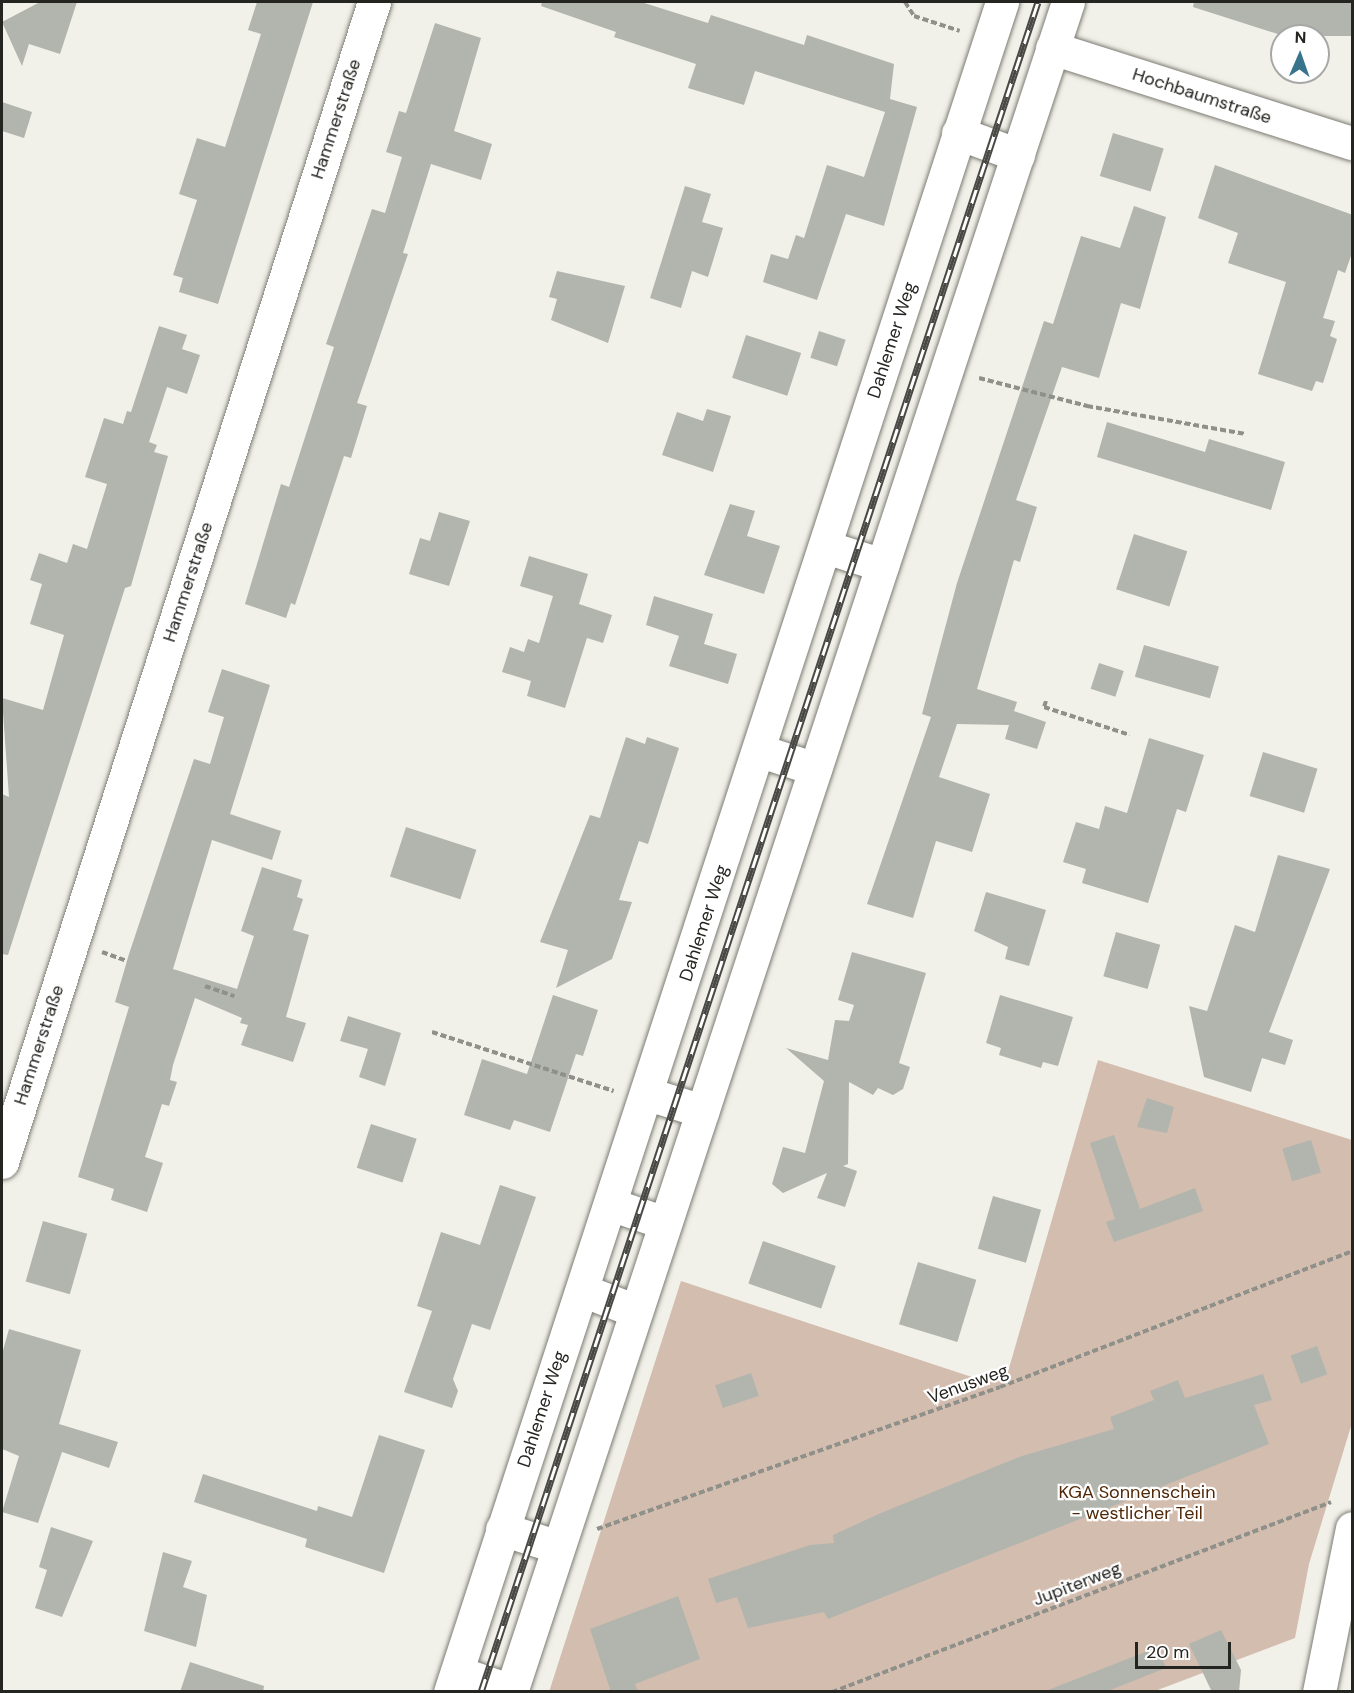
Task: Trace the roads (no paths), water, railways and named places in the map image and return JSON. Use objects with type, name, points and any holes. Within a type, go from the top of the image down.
[{"type":"street","name":"Hammerstraße","points":[[2,1162],[374,2]]},
{"type":"street","name":"Dahlemer Weg","points":[[1002,2],[958,133],[761,752],[502,1529],[454,1682],[511,1691],[1068,2]]},
{"type":"street","name":"Hochbaumstraße","points":[[1052,48],[1353,143]]},
{"type":"street","points":[[958,133],[1018,155]]},
{"type":"street","points":[[826,547],[882,565]]},
{"type":"street","points":[[761,752],[815,769]]},
{"type":"street","points":[[647,1097],[702,1111]]},
{"type":"street","points":[[610,1204],[665,1223]]},
{"type":"street","points":[[582,1290],[636,1311]]},
{"type":"street","points":[[1320,1692],[1353,1528]]},
{"type":"street","points":[[502,1529],[558,1547]]},
{"type":"railway","points":[[481,1692],[1038,2]]},
{"type":"park label","name":"KGA Sonnenschein - westlicher Teil","points":[[1137,1503]]}]
